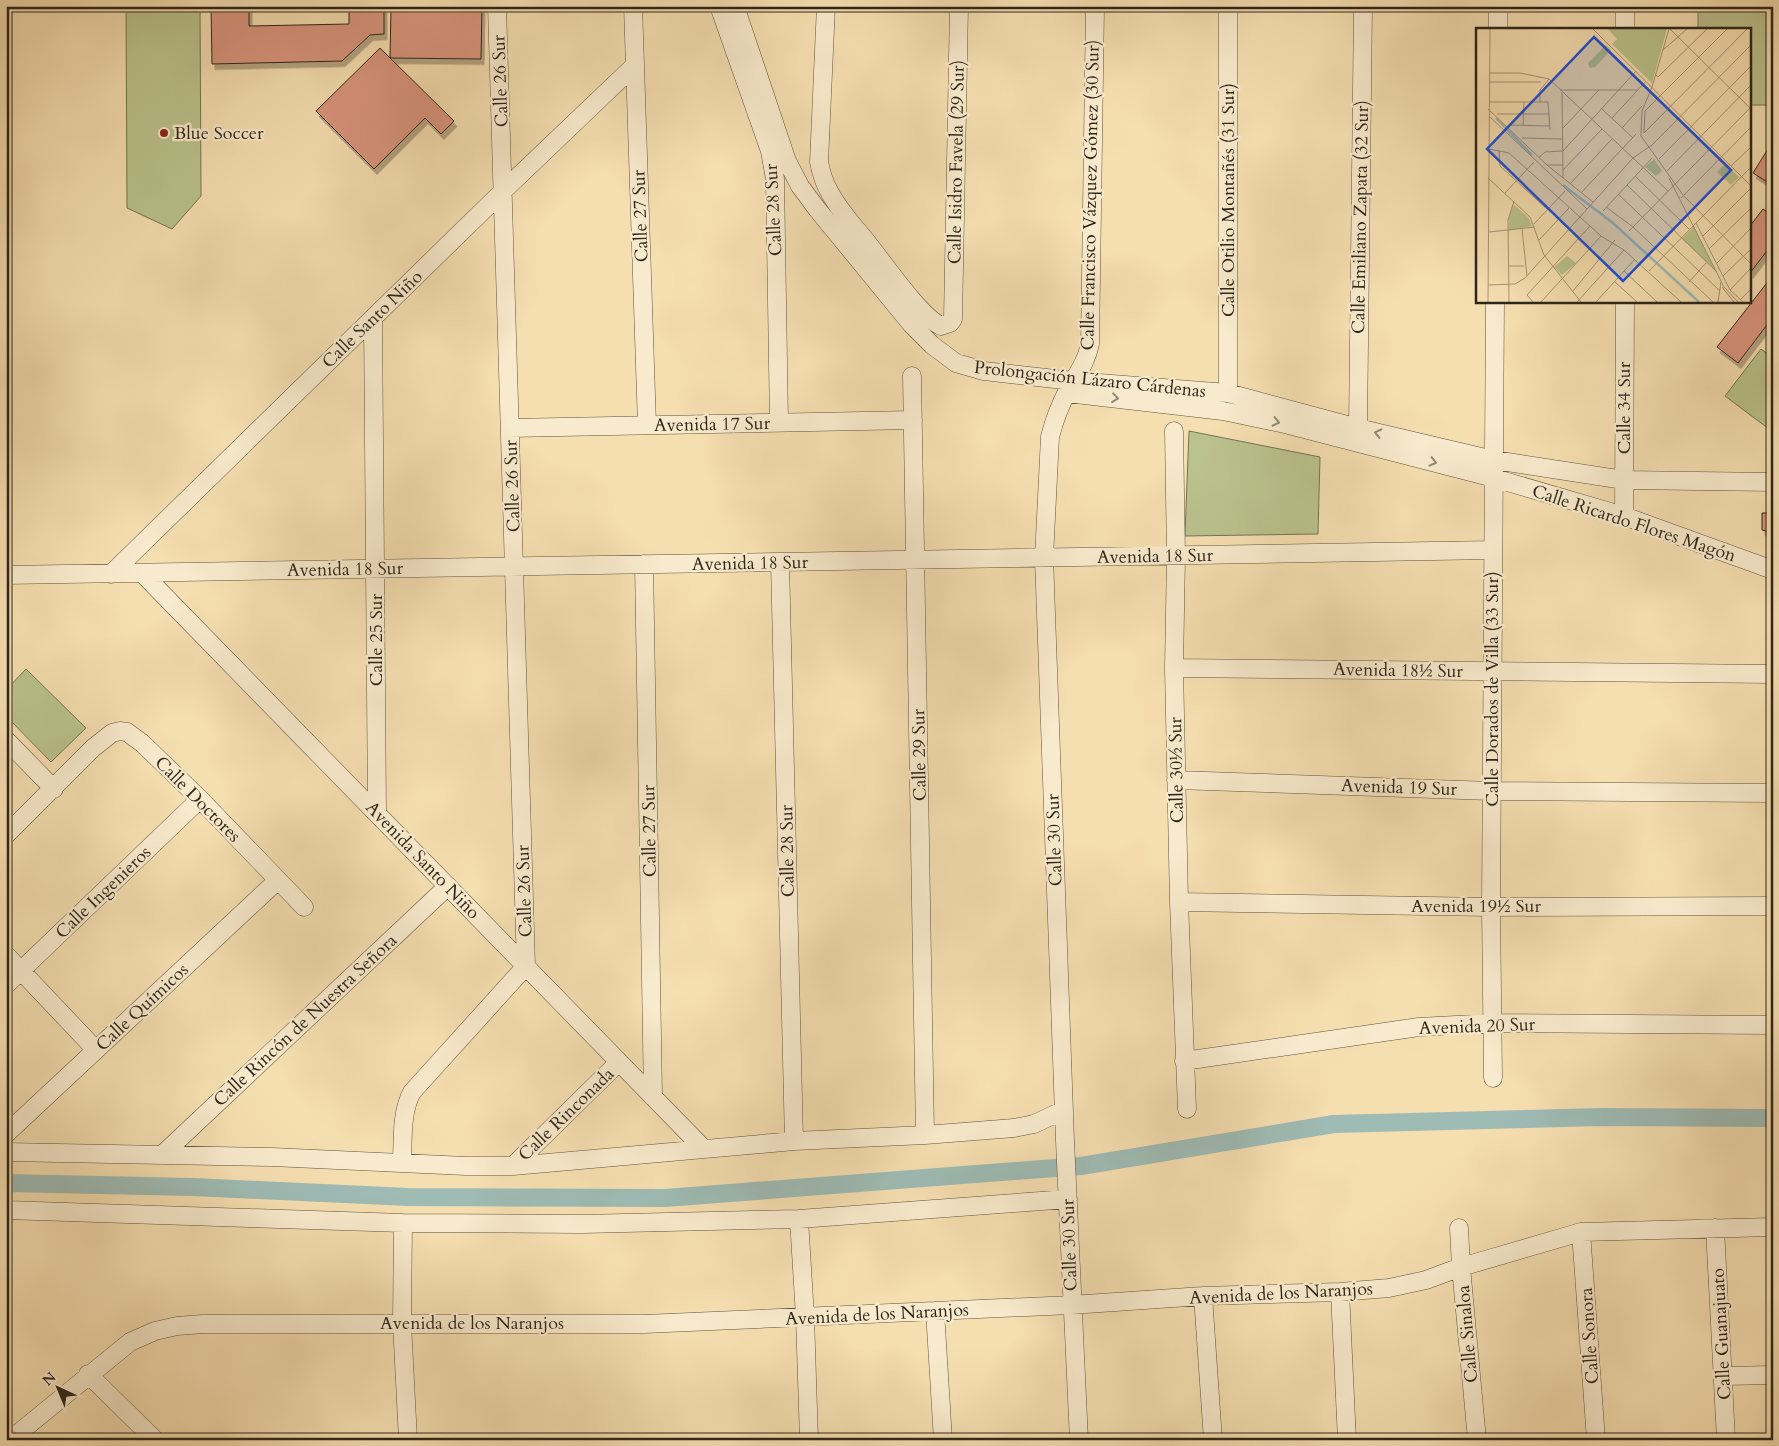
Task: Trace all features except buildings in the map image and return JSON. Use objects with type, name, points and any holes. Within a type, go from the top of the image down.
[{"type":"street","name":"Calle 26 Sur","points":[[497,6],[526,966]]},
{"type":"street","name":"Calle 27 Sur","points":[[634,6],[647,425]]},
{"type":"street","name":"Calle 28 Sur","points":[[719,6],[770,151],[775,179],[779,422]]},
{"type":"street","name":"Prolongación Lázaro Cárdenas","points":[[735,6],[787,161],[800,186],[912,326],[932,345],[956,363],[984,371],[1070,387],[1223,410],[1285,424],[1494,478]]},
{"type":"street","name":"Calle Isidro Favela (29 Sur)","points":[[826,6],[819,162],[822,178],[830,193],[911,298],[934,323],[941,326],[946,325],[952,319],[959,6]]},
{"type":"street","name":"Calle Francisco Vázquez Gómez (30 Sur)","points":[[1070,387],[1086,359],[1090,344],[1095,6]]},
{"type":"street","name":"Calle Otilio Montañés (31 Sur)","points":[[1228,6],[1228,393]]},
{"type":"street","name":"Calle Emiliano Zapata (32 Sur)","points":[[1358,428],[1363,6]]},
{"type":"street","points":[[1498,6],[1498,28]]},
{"type":"street","points":[[1625,6],[1625,28]]},
{"type":"street","name":"Calle Santo Niño","points":[[111,574],[503,191],[635,65]]},
{"type":"street","name":"Calle Dorados de Villa (33 Sur)","points":[[1493,1078],[1491,907],[1495,302]]},
{"type":"street","name":"Calle 34 Sur","points":[[1624,302],[1624,516]]},
{"type":"street","name":"Calle 25 Sur","points":[[373,318],[377,813]]},
{"type":"street","name":"Calle 29 Sur","points":[[912,376],[925,1135]]},
{"type":"street","name":"Prolongación Lázaro Cárdenas","points":[[1070,387],[1228,393],[1358,428],[1494,460]]},
{"type":"street","name":"Calle 30 Sur","points":[[1070,387],[1055,419],[1050,437],[1044,558],[1064,1141],[1079,1440]]},
{"type":"street","name":"Avenida 17 Sur","points":[[510,428],[913,420]]},
{"type":"street","name":"Calle 30½ Sur","points":[[1174,431],[1176,556],[1174,668],[1186,1109]]},
{"type":"street","name":"Calle Ricardo Flores Magón","points":[[1494,460],[1624,480],[1773,482]]},
{"type":"street","name":"Calle Ricardo Flores Magón","points":[[1494,478],[1624,516],[1773,570]]},
{"type":"street","name":"Avenida 18 Sur","points":[[6,575],[1494,550]]},
{"type":"street","name":"Calle 28 Sur","points":[[780,562],[794,1140]]},
{"type":"street","name":"Calle 27 Sur","points":[[644,564],[653,1097]]},
{"type":"street","name":"Avenida Santo Niño","points":[[142,573],[702,1148]]},
{"type":"street","name":"Avenida 18½ Sur","points":[[1174,668],[1773,674]]},
{"type":"street","name":"Calle Doctores","points":[[54,789],[93,748],[112,733],[127,732],[200,799],[304,907]]},
{"type":"street","points":[[6,740],[54,789],[6,835]]},
{"type":"street","name":"Avenida 19 Sur","points":[[1176,780],[1492,791],[1773,792]]},
{"type":"street","name":"Calle Ingenieros","points":[[6,985],[200,799]]},
{"type":"street","name":"Calle Químicos","points":[[6,1134],[278,880]]},
{"type":"street","name":"Calle Rincón de Nuestra Señora","points":[[162,1155],[448,886]]},
{"type":"street","name":"Avenida 19½ Sur","points":[[1179,902],[1491,907],[1773,906]]},
{"type":"street","points":[[6,955],[96,1050]]},
{"type":"street","points":[[402,1162],[405,1111],[412,1092],[526,966]]},
{"type":"street","name":"Avenida 20 Sur","points":[[1184,1061],[1418,1027],[1493,1023],[1773,1025]]},
{"type":"street","name":"Calle Rinconada","points":[[513,1166],[619,1062]]},
{"type":"street","points":[[6,1152],[513,1166],[794,1140],[925,1135],[1014,1128],[1034,1124],[1064,1110]]},
{"type":"street","points":[[6,1210],[404,1223],[572,1224],[799,1219],[1067,1191]]},
{"type":"street","points":[[799,1219],[805,1317],[809,1440]]},
{"type":"street","points":[[404,1223],[402,1323],[408,1440]]},
{"type":"street","name":"Avenida de los Naranjos","points":[[8,1439],[130,1342],[155,1331],[177,1326],[202,1324],[402,1323],[644,1324],[1071,1305],[1203,1296],[1340,1292],[1389,1288],[1417,1282],[1461,1267],[1581,1232],[1773,1227]]},
{"type":"street","name":"Calle Sinaloa","points":[[1459,1228],[1477,1440]]},
{"type":"street","name":"Calle Guanajuato","points":[[1715,1228],[1726,1440]]},
{"type":"street","name":"Calle Sonora","points":[[1581,1232],[1596,1440]]},
{"type":"street","points":[[1340,1292],[1347,1440]]},
{"type":"street","points":[[1203,1296],[1213,1440]]},
{"type":"street","points":[[935,1311],[943,1440]]},
{"type":"street","points":[[88,1374],[155,1440]]},
{"type":"street","points":[[1724,1376],[1773,1376]]},
{"type":"green space","name":"Blue Soccer","points":[[126,6],[200,6],[201,196],[172,229],[127,208]]},
{"type":"green space","points":[[1698,6],[1773,6],[1773,105],[1752,105],[1752,28],[1698,28]]},
{"type":"green space","points":[[1761,349],[1773,358],[1773,432],[1725,396]]},
{"type":"green space","points":[[1189,431],[1320,457],[1318,534],[1185,536]]},
{"type":"green space","points":[[26,669],[86,728],[51,762],[6,716],[6,690]]},
{"type":"waterway","points":[[6,1183],[193,1187],[408,1197],[665,1198],[1081,1166],[1334,1124],[1602,1117],[1773,1118]]},
{"type":"place","name":"Blue Soccer","points":[[164,133]]}]
